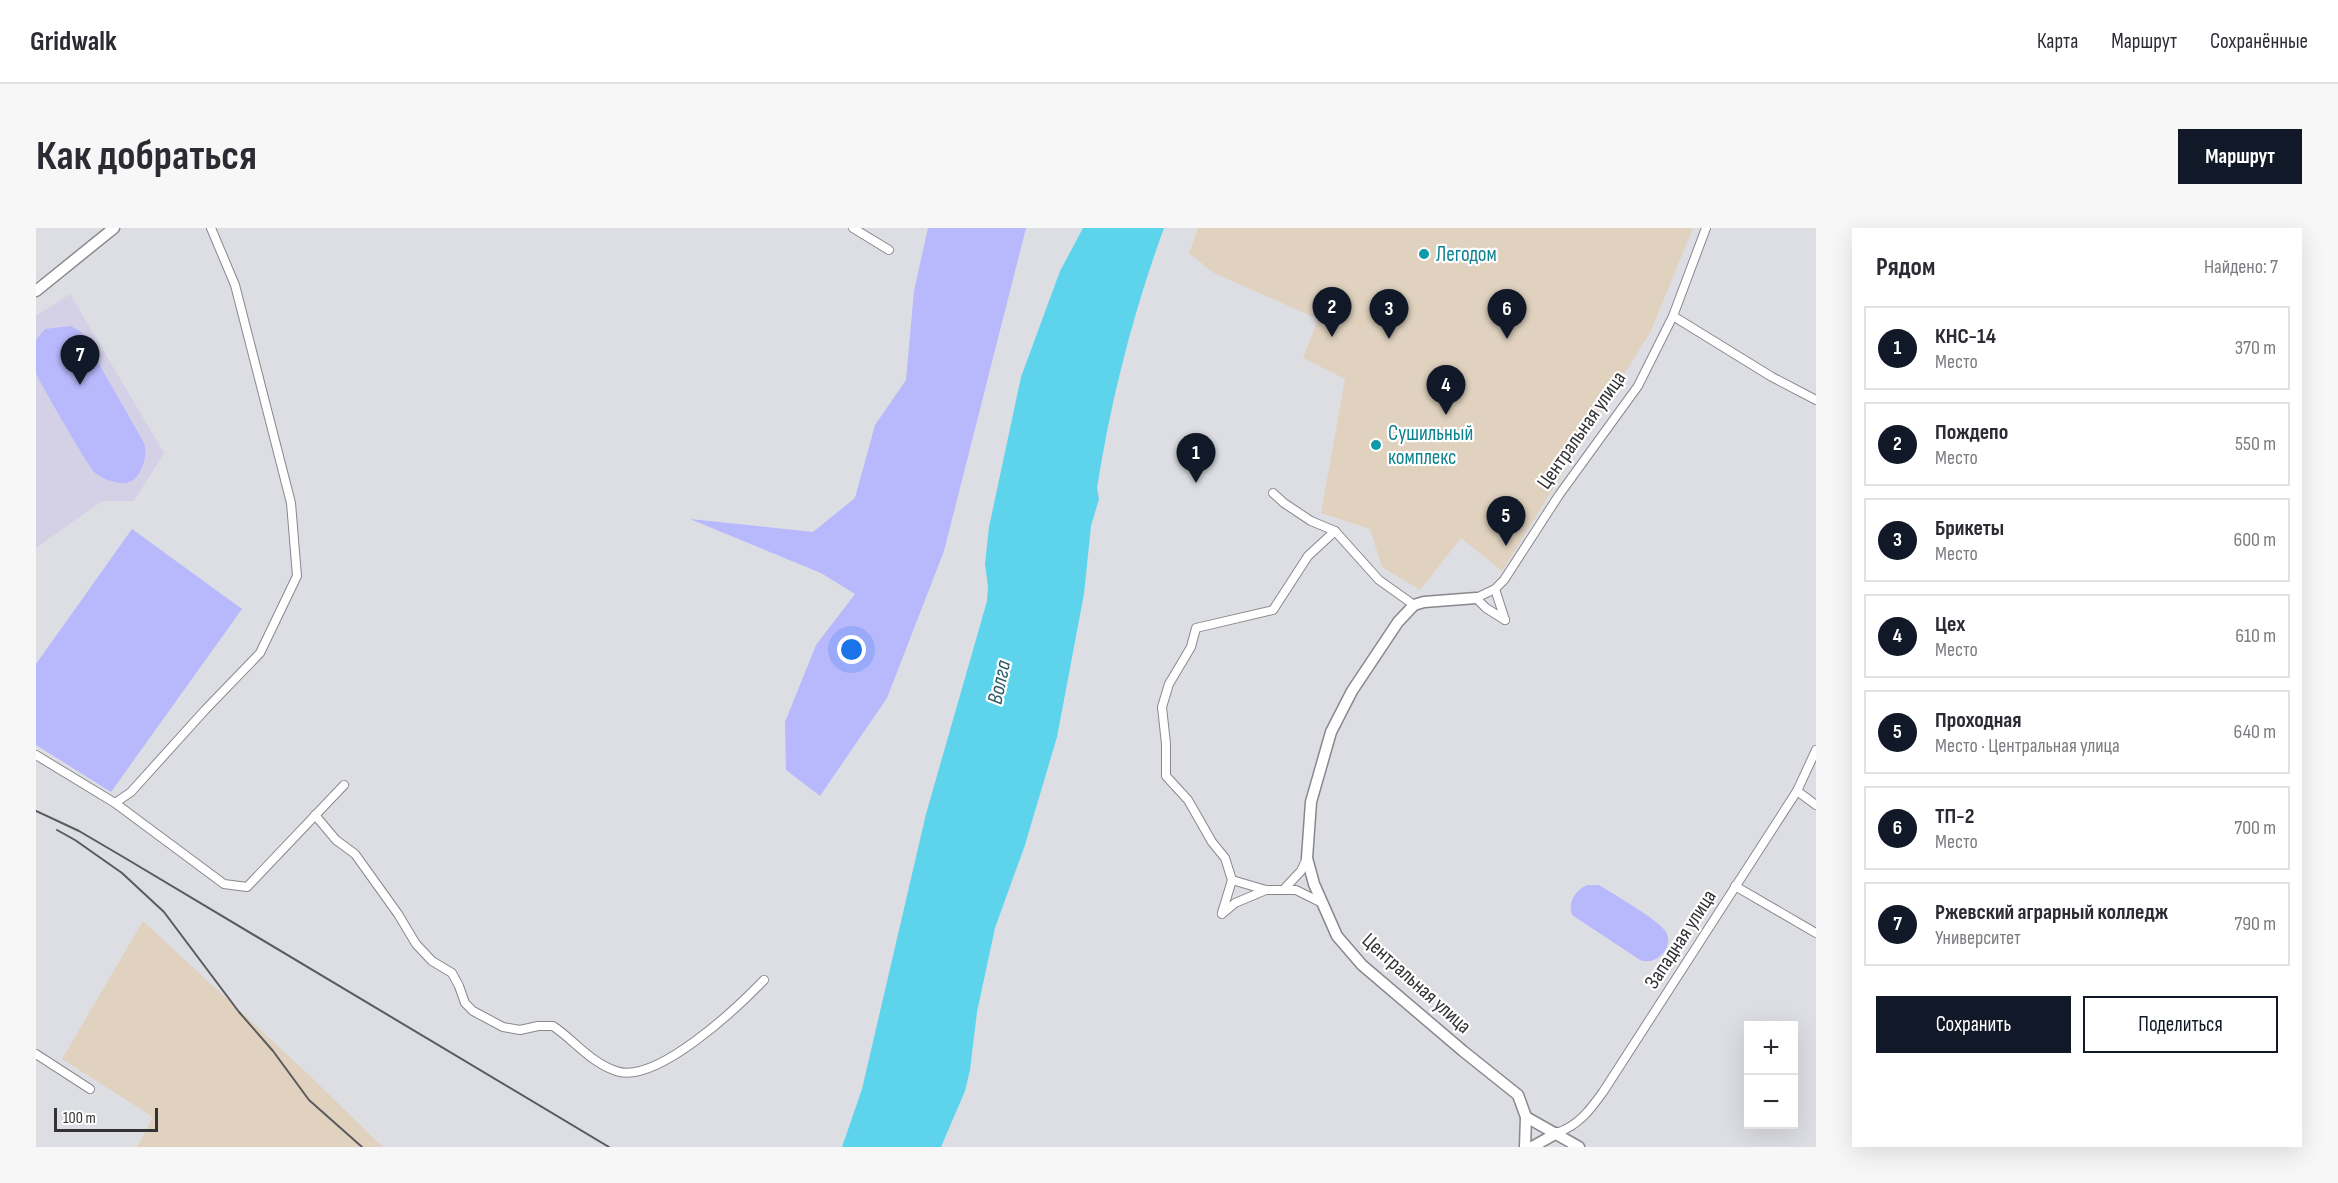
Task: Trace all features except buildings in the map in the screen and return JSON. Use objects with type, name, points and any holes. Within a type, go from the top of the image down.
[{"type":"street","points":[[36,291],[114,228]]},
{"type":"street","points":[[114,803],[131,792],[260,653],[297,576],[291,503],[235,285],[211,228]]},
{"type":"street","points":[[852,228],[889,250]]},
{"type":"street","name":"Центральная улица","points":[[1525,1147],[1526,1117],[1518,1095],[1463,1052],[1362,965],[1337,936],[1314,884],[1307,858],[1311,802],[1331,732],[1352,691],[1398,622],[1414,605],[1424,602],[1476,598],[1495,589],[1516,563],[1559,495],[1638,386],[1672,316],[1706,228]]},
{"type":"street","points":[[1672,316],[1772,377],[1816,400]]},
{"type":"street","points":[[1274,493],[1284,503],[1311,521],[1335,531],[1379,580],[1414,605]]},
{"type":"street","points":[[1322,903],[1296,890],[1285,888],[1266,890],[1234,903],[1222,914],[1232,880],[1225,858],[1212,842],[1188,800],[1166,776],[1166,744],[1162,706],[1169,684],[1191,647],[1196,628],[1273,610],[1308,556],[1335,531]]},
{"type":"street","points":[[1476,598],[1486,608],[1505,620],[1495,589]]},
{"type":"street","name":"Западная улица","points":[[1557,1133],[1581,1120],[1596,1101],[1797,791],[1816,750]]},
{"type":"street","points":[[36,754],[114,803],[224,884],[247,887],[344,785]]},
{"type":"street","points":[[1797,791],[1816,805]]},
{"type":"street","points":[[315,815],[336,840],[356,854],[416,944],[432,961],[452,973],[465,1003],[473,1011],[503,1027],[520,1030],[538,1026],[553,1026],[597,1062],[619,1072],[642,1072],[663,1063],[736,1007],[765,980]]},
{"type":"street","points":[[1285,888],[1301,871],[1307,858]]},
{"type":"street","points":[[1232,880],[1266,890]]},
{"type":"street","points":[[1735,886],[1816,933]]},
{"type":"street","points":[[36,1054],[90,1089]]},
{"type":"street","points":[[1526,1117],[1579,1147]]},
{"type":"street","points":[[1532,1147],[1557,1133]]},
{"type":"shaded area","points":[[928,228],[1026,228],[944,551],[887,698],[820,796],[786,770],[785,722],[816,645],[855,594],[821,573],[690,519],[813,532],[855,498],[875,425],[906,380],[914,291]]},
{"type":"shaded area","points":[[1198,228],[1693,228],[1651,331],[1502,571],[1461,538],[1420,590],[1382,567],[1370,529],[1321,513],[1345,379],[1303,358],[1318,319],[1214,273],[1189,253]]},
{"type":"shaded area","points":[[70,294],[164,453],[134,501],[102,501],[36,548],[36,316]]},
{"type":"shaded area","points":[[71,326],[81,332],[144,443],[142,468],[137,477],[128,482],[112,482],[94,472],[36,373],[36,340],[45,329]]},
{"type":"shaded area","points":[[132,529],[242,609],[111,792],[36,745],[36,664]]},
{"type":"shaded area","points":[[1587,885],[1599,885],[1657,923],[1667,934],[1665,951],[1651,961],[1640,960],[1572,915],[1571,905],[1574,897]]},
{"type":"shaded area","points":[[143,921],[383,1147],[137,1147],[153,1117],[62,1059]]},
{"type":"water","name":"Волга","points":[[1083,228],[1164,228],[1142,292],[1116,389],[1097,488],[1099,499],[1091,526],[1084,594],[1057,737],[1025,845],[995,928],[977,1012],[965,1091],[941,1147],[842,1147],[862,1089],[926,814],[987,601],[988,586],[985,564],[989,527],[1021,377],[1060,271]]},
{"type":"railway","points":[[36,811],[79,831],[609,1147]]},
{"type":"railway","points":[[57,830],[122,873],[164,912],[309,1100],[362,1147]]},
{"type":"place","name":"Легодом","points":[[1424,254]]},
{"type":"place","name":"Пождепо","points":[[1332,337]]},
{"type":"place","name":"Брикеты","points":[[1389,339]]},
{"type":"place","name":"ТП-2","points":[[1507,339]]},
{"type":"place","name":"Ржевский аграрный колледж","points":[[80,385]]},
{"type":"place","name":"Цех","points":[[1446,415]]},
{"type":"place","name":"Сушильный комплекс","points":[[1376,445]]},
{"type":"place","name":"КНС-14","points":[[1196,483]]},
{"type":"place","name":"Проходная","points":[[1506,546]]}]
